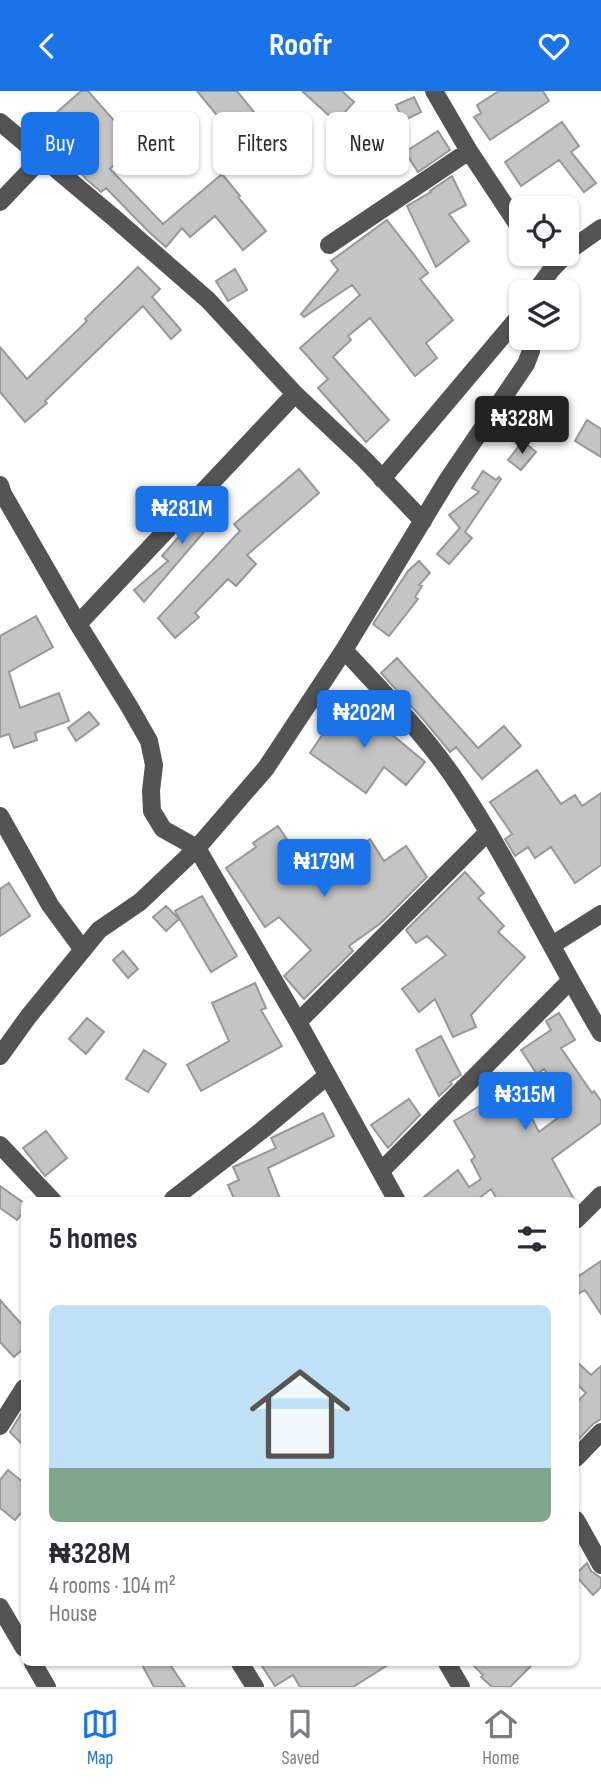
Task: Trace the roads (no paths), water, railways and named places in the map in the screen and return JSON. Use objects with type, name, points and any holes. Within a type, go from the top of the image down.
[{"type":"street","points":[[434,91],[509,211]]},
{"type":"street","points":[[0,122],[21,140]]},
{"type":"street","points":[[329,246],[469,151]]},
{"type":"street","points":[[0,202],[26,175]]},
{"type":"street","points":[[62,175],[208,300],[295,394],[423,521]]},
{"type":"street","points":[[579,244],[601,228]]},
{"type":"street","points":[[544,280],[555,266]]},
{"type":"street","points":[[382,479],[509,328]]},
{"type":"street","points":[[0,1056],[99,930],[140,902],[197,848],[266,768],[344,650],[449,479],[526,364],[531,350]]},
{"type":"street","points":[[78,624],[295,394]]},
{"type":"street","points":[[1,492],[149,741],[154,765],[152,811],[163,829],[197,848],[298,1022],[395,1197]]},
{"type":"street","points":[[344,650],[417,728],[452,775],[488,831],[601,1033]]},
{"type":"street","points":[[0,815],[50,905],[83,950]]},
{"type":"street","points":[[298,1022],[488,831]]},
{"type":"street","points":[[552,945],[601,914]]},
{"type":"street","points":[[380,1171],[570,981]]},
{"type":"street","points":[[177,1197],[327,1076]]},
{"type":"street","points":[[0,1145],[49,1197]]},
{"type":"street","points":[[579,1217],[601,1195]]},
{"type":"street","points":[[0,1426],[21,1393]]},
{"type":"street","points":[[579,1455],[601,1432]]},
{"type":"street","points":[[579,1525],[601,1565]]},
{"type":"street","points":[[0,1607],[21,1643]]},
{"type":"street","points":[[35,1666],[47,1687]]},
{"type":"street","points":[[242,1666],[256,1687]]},
{"type":"street","points":[[449,1666],[461,1687]]}]
